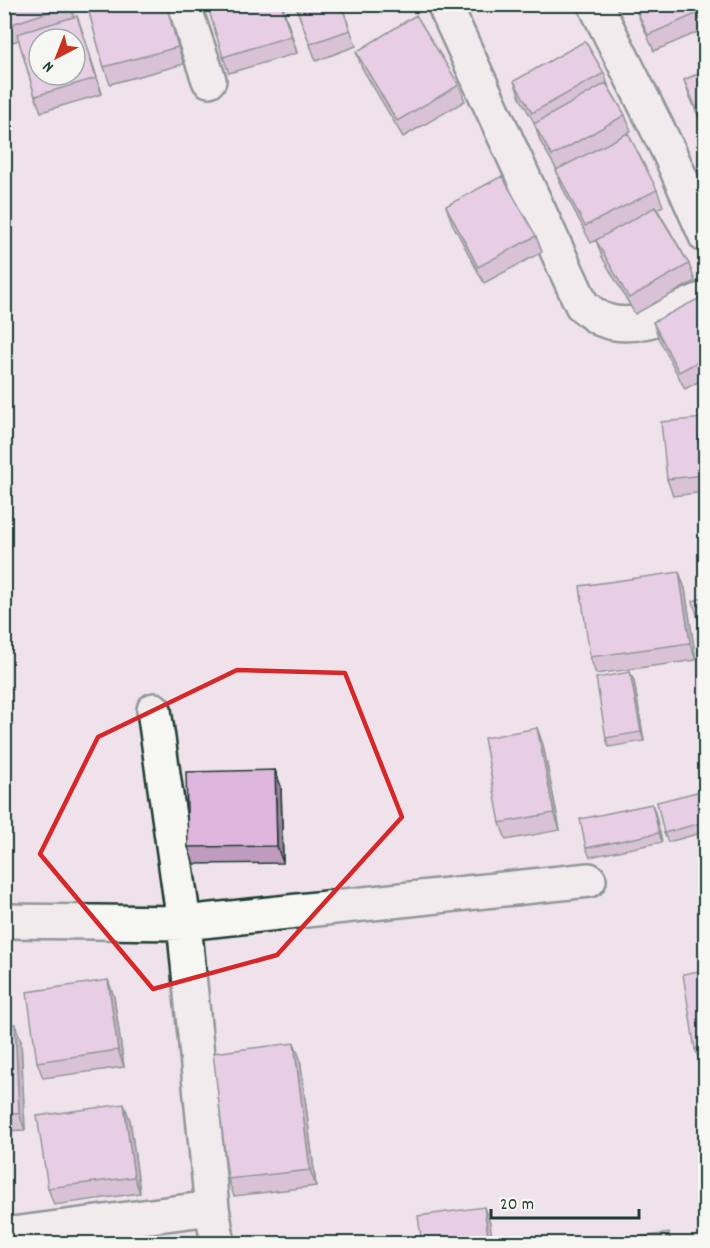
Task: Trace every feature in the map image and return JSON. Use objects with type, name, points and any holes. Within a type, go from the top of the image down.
[{"type":"street","points":[[183,4],[209,80]]},
{"type":"street","points":[[444,4],[582,305],[600,319],[632,325],[652,320],[705,298]]},
{"type":"street","points":[[595,4],[669,152],[705,236]]},
{"type":"street","points":[[154,710],[184,923],[212,1208],[218,1244]]},
{"type":"street","points":[[4,921],[184,923],[589,880]]},
{"type":"street","points":[[4,1235],[212,1208]]},
{"type":"highlighted area","points":[[237,670],[345,673],[402,817],[277,955],[153,989],[40,854],[98,737]]},
{"type":"building","points":[[4,4],[69,4],[70,5],[6,26]]},
{"type":"building","points":[[166,4],[178,47],[104,67],[87,5]]},
{"type":"building","points":[[207,4],[281,4],[291,36],[223,57]]},
{"type":"building","points":[[295,4],[341,4],[350,30],[310,44]]},
{"type":"building","points":[[634,4],[705,4],[705,10],[648,35]]},
{"type":"building","points":[[416,15],[459,85],[397,121],[356,52]]},
{"type":"building","points":[[77,16],[80,27],[40,27]]},
{"type":"building","points":[[27,31],[27,68],[17,34]]},
{"type":"building","points":[[585,41],[604,73],[532,113],[514,81]]},
{"type":"building","points":[[87,49],[96,78],[87,81]]},
{"type":"building","points":[[705,71],[705,117],[701,119],[684,80]]},
{"type":"building","points":[[606,83],[625,115],[552,156],[534,124]]},
{"type":"building","points":[[32,87],[66,87],[35,96]]},
{"type":"building","points":[[628,133],[657,190],[585,226],[556,170]]},
{"type":"building","points":[[502,176],[536,236],[478,267],[446,206]]},
{"type":"building","points":[[655,207],[689,264],[629,298],[596,240]]},
{"type":"building","points":[[700,298],[705,309],[705,358],[679,372],[653,322]]},
{"type":"building","points":[[705,418],[705,475],[667,479],[661,422]]},
{"type":"building","points":[[679,572],[690,643],[590,657],[580,586]]},
{"type":"building","points":[[705,597],[705,643],[693,601]]},
{"type":"building","points":[[630,672],[641,732],[606,738],[596,678]]},
{"type":"building","points":[[537,728],[554,813],[500,823],[484,738]]},
{"type":"building","points":[[275,770],[277,846],[188,847],[186,772]]},
{"type":"building","points":[[705,790],[705,822],[664,833],[657,802]]},
{"type":"building","points":[[652,804],[659,833],[586,848],[580,819]]},
{"type":"building","points":[[705,970],[705,1047],[695,1049],[683,974]]},
{"type":"building","points":[[108,980],[118,1050],[37,1062],[27,992]]},
{"type":"building","points":[[15,1024],[19,1113],[4,1114],[4,1025]]},
{"type":"building","points":[[294,1043],[310,1170],[228,1179],[213,1053]]},
{"type":"building","points":[[124,1104],[134,1177],[48,1188],[37,1116]]},
{"type":"building","points":[[484,1207],[489,1244],[422,1244],[418,1216]]},
{"type":"building","points":[[669,1233],[671,1244],[586,1244]]}]
